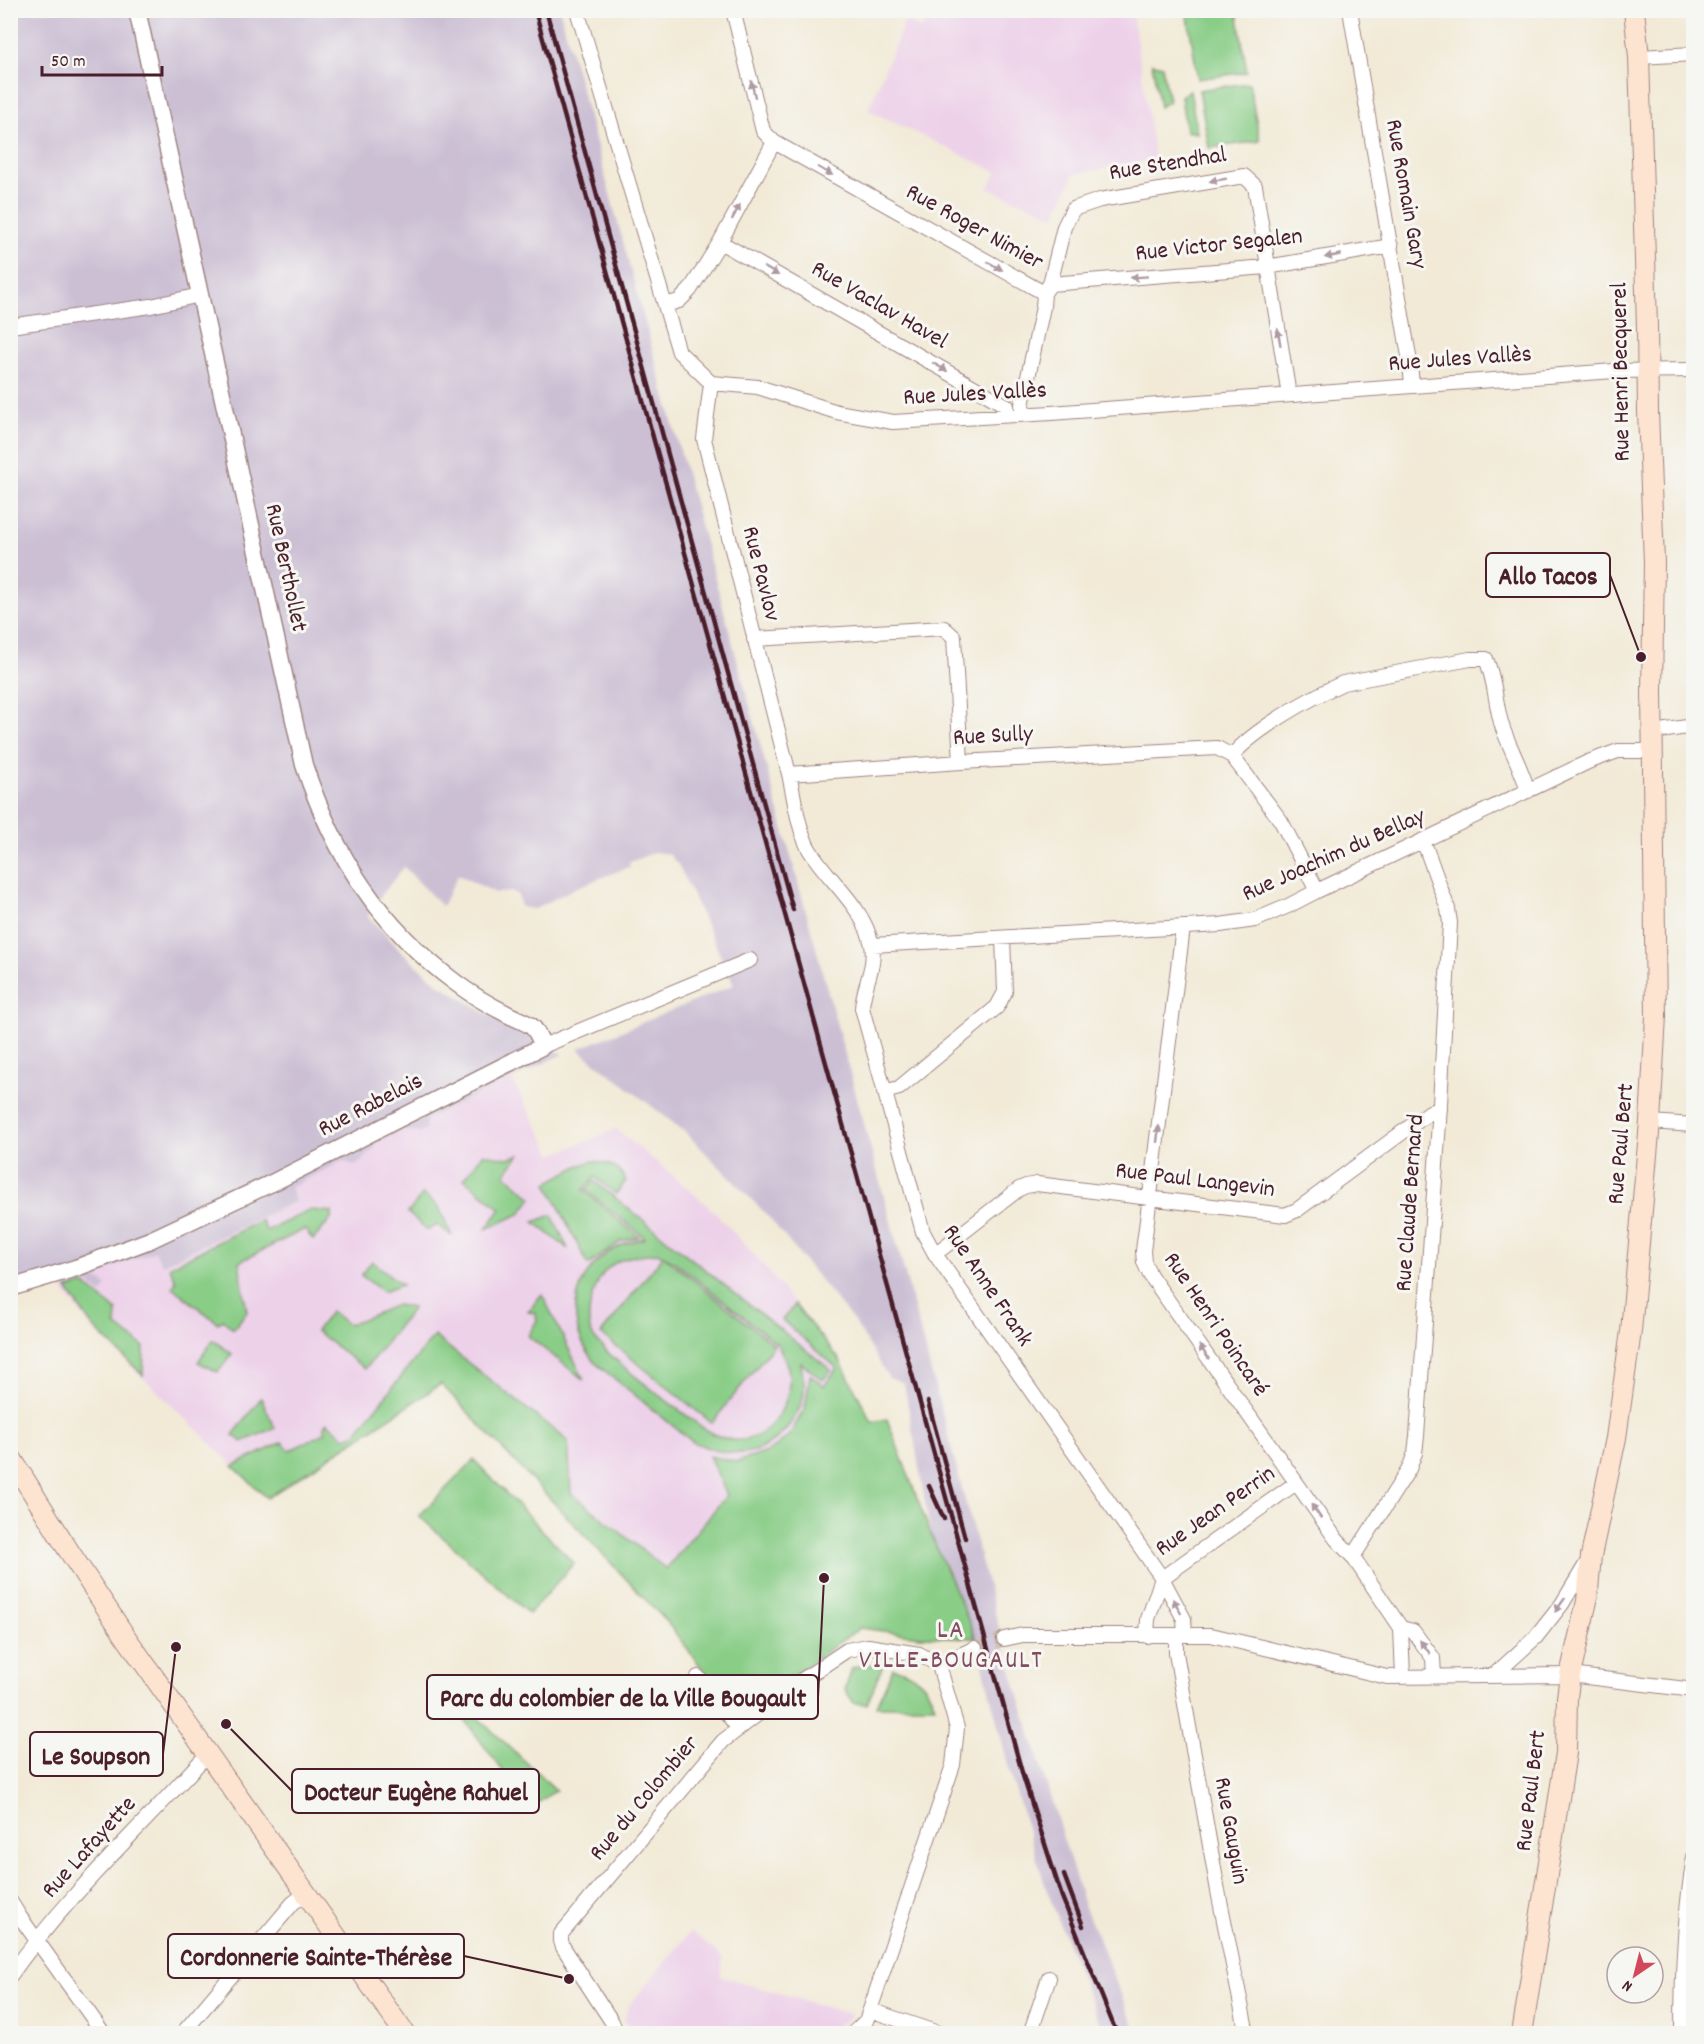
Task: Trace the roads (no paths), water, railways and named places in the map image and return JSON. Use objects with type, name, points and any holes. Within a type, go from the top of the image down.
[{"type":"main road","name":"Rue Henri Becquerel","points":[[1634,10],[1639,57],[1654,562],[1653,741]]},
{"type":"main road","name":"Rue Paul Bert","points":[[1522,2034],[1566,1753],[1567,1697],[1570,1675],[1587,1601],[1592,1556],[1616,1438],[1631,1332],[1650,1122],[1656,1016],[1653,741]]},
{"type":"main road","points":[[10,1456],[96,1592],[405,2034]]},
{"type":"street","name":"Rue Berthollet","points":[[137,10],[304,765],[316,802],[346,864],[369,898],[410,944],[456,983],[484,1002],[533,1027],[543,1046]]},
{"type":"street","points":[[577,10],[679,352],[711,383]]},
{"type":"street","points":[[665,305],[680,301],[690,290],[720,242],[774,142],[763,131],[733,10]]},
{"type":"street","name":"Rue Romain Gary","points":[[1350,10],[1410,362],[1412,386]]},
{"type":"street","points":[[1639,57],[1694,54]]},
{"type":"street","name":"Rue Roger Nimier","points":[[774,142],[1047,289],[1022,414]]},
{"type":"street","name":"Rue Stendhal","points":[[1047,289],[1064,226],[1073,209],[1100,200],[1244,176],[1255,186],[1289,395]]},
{"type":"street","name":"Rue Vaclav Havel","points":[[720,242],[1007,405],[1007,415]]},
{"type":"street","name":"Rue Victor Segalen","points":[[1047,289],[1267,267],[1390,246]]},
{"type":"street","points":[[10,326],[151,306],[200,295]]},
{"type":"street","name":"Rue Jules Vallès","points":[[711,383],[758,387],[837,412],[893,422],[1614,371],[1694,370]]},
{"type":"street","name":"Rue Pavlov","points":[[711,383],[704,439],[789,774]]},
{"type":"street","points":[[754,639],[944,628],[954,637],[962,762]]},
{"type":"street","points":[[1317,891],[1281,821],[1232,756],[1252,736],[1327,690],[1343,683],[1470,659],[1486,659],[1493,674],[1502,727],[1528,791]]},
{"type":"street","name":"Rue Joachim du Bellay","points":[[872,945],[1220,925],[1255,920],[1588,762],[1694,726]]},
{"type":"street","name":"Rue Sully","points":[[789,774],[1205,748],[1217,748],[1232,756]]},
{"type":"street","points":[[789,774],[809,849],[851,901],[872,945]]},
{"type":"street","name":"Rue Claude Bernard","points":[[1353,1557],[1409,1469],[1415,1453],[1440,1109],[1450,923],[1448,909],[1423,840]]},
{"type":"street","name":"Rue Henri Poincaré","points":[[1183,927],[1149,1198],[1143,1251],[1144,1262],[1150,1275],[1336,1539],[1353,1557],[1401,1628],[1413,1631],[1433,1658],[1434,1676]]},
{"type":"street","points":[[884,1092],[899,1088],[997,1007],[1005,992],[1003,938]]},
{"type":"street","name":"Rue Anne Frank","points":[[872,945],[872,967],[862,1008],[923,1232],[935,1254],[1162,1578],[1184,1619],[1180,1636]]},
{"type":"street","name":"Rue Rabelais","points":[[10,1288],[76,1268],[150,1240],[276,1181],[543,1046],[750,960]]},
{"type":"street","name":"Rue Paul Langevin","points":[[935,1254],[1026,1186],[1036,1184],[1284,1215],[1297,1210],[1430,1112],[1440,1109]]},
{"type":"street","points":[[1650,1122],[1694,1125]]},
{"type":"street","name":"Rue Jean Perrin","points":[[1162,1578],[1296,1483]]},
{"type":"street","name":"Rue Paul Bert","points":[[1493,1676],[1536,1636],[1562,1604],[1592,1556]]},
{"type":"street","points":[[1147,1636],[1148,1619],[1162,1578]]},
{"type":"street","points":[[1401,1628],[1403,1677]]},
{"type":"street","points":[[1004,1639],[1023,1635],[1211,1635],[1387,1677],[1570,1675],[1694,1690]]},
{"type":"street","name":"Rue Gauguin","points":[[1180,1636],[1176,1653],[1218,1891],[1247,2034]]},
{"type":"street","name":"Rue du Colombier","points":[[617,2034],[612,2022],[563,1947],[561,1934],[723,1741],[802,1680],[847,1650],[868,1646],[896,1650],[919,1654],[939,1665]]},
{"type":"street","points":[[852,2034],[866,2021],[953,1765],[957,1728],[939,1665],[975,1648]]},
{"type":"street","points":[[698,1677],[739,1729]]},
{"type":"street","name":"Rue Lafayette","points":[[10,1976],[37,1940],[127,1838],[209,1755]]},
{"type":"street","points":[[1682,2034],[1682,1965],[1689,1883],[1694,1857]]},
{"type":"street","points":[[182,2034],[293,1903],[306,1893]]},
{"type":"street","points":[[10,1901],[104,2034]]},
{"type":"street","points":[[1030,2034],[1049,1978]]},
{"type":"street","points":[[870,2010],[941,2034]]},
{"type":"tunnel","points":[[975,1648],[1004,1639]]},
{"type":"railway","points":[[535,10],[1023,1776],[1062,1897],[1117,2034]]},
{"type":"railway","points":[[546,10],[793,910]]},
{"type":"railway","points":[[928,1402],[965,1538]]},
{"type":"railway","points":[[929,1486],[944,1519]]},
{"type":"railway","points":[[1064,1875],[1083,1926]]},
{"type":"place","name":"Allo Tacos","points":[[1641,657]]},
{"type":"place","name":"Parc du colombier de la Ville Bougault","points":[[824,1578]]},
{"type":"place","name":"Le Soupson","points":[[176,1647]]},
{"type":"place","name":"Docteur Eugène Rahuel","points":[[226,1724]]},
{"type":"place","name":"Cordonnerie Sainte-Thérèse","points":[[569,1979]]},
{"type":"district","name":"LA VILLE-BOUGAULT","points":[[951,1646]]}]
